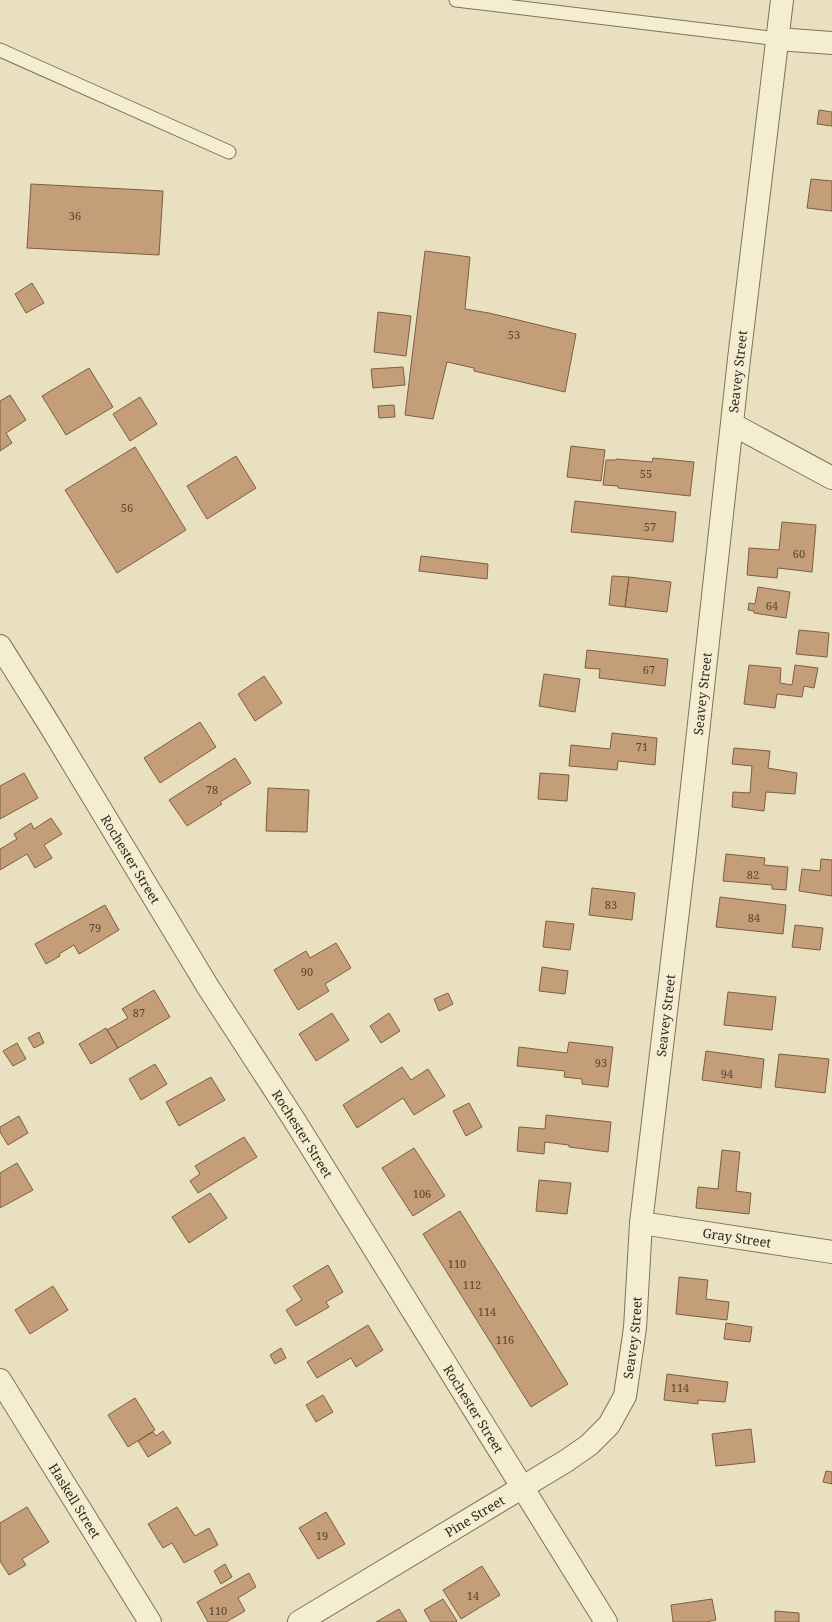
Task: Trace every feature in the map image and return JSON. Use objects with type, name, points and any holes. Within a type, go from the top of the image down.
[{"type":"street","name":"Seavey Street","points":[[626,1388],[635,1328],[641,1223],[685,852],[739,359],[782,0]]},
{"type":"street","points":[[778,39],[832,43]]},
{"type":"street","points":[[732,424],[832,478]]},
{"type":"street","name":"Rochester Street","points":[[0,646],[50,724],[208,987],[293,1118],[606,1622]]},
{"type":"street","name":"Gray Street","points":[[641,1223],[832,1252]]},
{"type":"street","name":"Haskell Street","points":[[0,1380],[150,1622]]},
{"type":"street","name":"Pine Street","points":[[299,1622],[523,1488],[589,1445],[609,1425],[626,1396],[626,1388]]},
{"type":"lane","points":[[456,0],[778,39]]},
{"type":"lane","points":[[0,50],[229,152]]},
{"type":"building","points":[[819,110],[832,112],[832,126],[817,124]]},
{"type":"building","points":[[811,179],[832,181],[832,211],[807,208]]},
{"type":"building","points":[[31,184],[163,191],[159,255],[27,248]]},
{"type":"building","points":[[425,251],[470,257],[465,309],[489,313],[576,334],[565,392],[474,371],[474,368],[447,362],[433,419],[405,415]]},
{"type":"building","points":[[32,283],[44,303],[26,313],[15,294]]},
{"type":"building","points":[[378,312],[411,316],[406,356],[374,352]]},
{"type":"building","points":[[403,367],[405,385],[373,388],[371,369]]},
{"type":"building","points":[[89,368],[113,407],[66,435],[42,396]]},
{"type":"building","points":[[10,395],[26,420],[6,433],[12,443],[0,451],[0,401]]},
{"type":"building","points":[[140,397],[157,424],[130,441],[113,414]]},
{"type":"building","points":[[394,405],[395,417],[379,418],[378,406]]},
{"type":"building","points":[[571,446],[605,450],[601,481],[567,477]]},
{"type":"building","points":[[135,447],[186,530],[117,573],[65,490]]},
{"type":"building","points":[[236,456],[256,488],[207,519],[187,486]]},
{"type":"building","points":[[653,458],[694,462],[690,496],[603,485],[606,460],[616,459],[652,462]]},
{"type":"building","points":[[575,501],[676,512],[673,542],[571,532]]},
{"type":"building","points":[[782,522],[816,525],[812,572],[778,568],[777,578],[747,575],[749,548],[779,550]]},
{"type":"building","points":[[421,556],[488,564],[487,579],[419,571]]},
{"type":"building","points":[[612,576],[629,577],[625,607],[609,605]]},
{"type":"building","points":[[629,577],[671,582],[667,612],[625,607]]},
{"type":"building","points":[[758,587],[790,592],[786,618],[754,613],[754,611],[748,610],[749,603],[755,604]]},
{"type":"building","points":[[799,630],[829,633],[827,657],[796,654]]},
{"type":"building","points":[[587,650],[668,659],[665,686],[599,678],[600,669],[585,668]]},
{"type":"building","points":[[749,665],[781,668],[780,683],[792,685],[795,665],[818,668],[814,688],[804,686],[802,697],[777,694],[775,708],[744,704]]},
{"type":"building","points":[[544,674],[580,679],[575,712],[539,706]]},
{"type":"building","points":[[264,676],[282,703],[255,721],[238,694]]},
{"type":"building","points":[[200,722],[216,747],[160,783],[144,758]]},
{"type":"building","points":[[612,733],[657,738],[655,765],[618,761],[617,770],[569,766],[571,745],[610,749]]},
{"type":"building","points":[[734,748],[770,751],[768,768],[797,773],[795,794],[766,792],[764,811],[732,807],[733,792],[750,793],[752,766],[732,764]]},
{"type":"building","points":[[235,758],[251,783],[220,802],[222,804],[187,826],[169,800]]},
{"type":"building","points":[[24,773],[38,798],[0,819],[0,786]]},
{"type":"building","points":[[540,773],[569,775],[567,801],[538,799]]},
{"type":"building","points":[[268,788],[309,790],[307,832],[266,831]]},
{"type":"building","points":[[51,818],[62,834],[44,845],[52,858],[35,868],[27,854],[0,870],[0,849],[17,839],[14,834],[31,823],[34,829]]},
{"type":"building","points":[[726,854],[765,858],[764,865],[788,867],[786,890],[772,889],[772,885],[723,881]]},
{"type":"building","points":[[821,859],[832,860],[832,896],[799,891],[802,869],[820,871]]},
{"type":"building","points":[[592,888],[635,893],[632,920],[589,915]]},
{"type":"building","points":[[720,897],[786,905],[783,934],[716,927]]},
{"type":"building","points":[[105,905],[119,930],[79,954],[74,945],[59,954],[60,956],[46,964],[35,944]]},
{"type":"building","points":[[546,921],[574,924],[570,950],[543,947]]},
{"type":"building","points":[[795,925],[823,928],[820,950],[792,947]]},
{"type":"building","points":[[336,943],[351,968],[325,984],[329,991],[298,1010],[274,970],[306,951],[310,958]]},
{"type":"building","points":[[542,967],[568,971],[565,994],[539,991]]},
{"type":"building","points":[[154,990],[170,1017],[118,1048],[107,1030],[128,1018],[122,1009]]},
{"type":"building","points":[[728,992],[776,997],[772,1030],[724,1025]]},
{"type":"building","points":[[448,993],[453,1004],[439,1011],[434,999]]},
{"type":"building","points":[[332,1013],[349,1040],[316,1061],[299,1034]]},
{"type":"building","points":[[389,1013],[400,1031],[381,1043],[370,1026]]},
{"type":"building","points":[[106,1028],[118,1048],[91,1064],[79,1044]]},
{"type":"building","points":[[39,1032],[44,1043],[34,1048],[28,1038]]},
{"type":"building","points":[[569,1042],[613,1047],[608,1087],[582,1084],[582,1079],[564,1077],[565,1071],[517,1066],[519,1047],[567,1053]]},
{"type":"building","points":[[17,1043],[26,1059],[13,1066],[3,1051]]},
{"type":"building","points":[[706,1051],[764,1059],[761,1088],[702,1080]]},
{"type":"building","points":[[779,1054],[829,1059],[825,1093],[775,1087]]},
{"type":"building","points":[[155,1064],[167,1084],[141,1100],[129,1079]]},
{"type":"building","points":[[402,1067],[411,1080],[428,1069],[445,1096],[414,1115],[403,1098],[357,1128],[343,1105]]},
{"type":"building","points":[[211,1077],[225,1100],[179,1126],[166,1102]]},
{"type":"building","points":[[469,1103],[482,1127],[466,1136],[453,1111]]},
{"type":"building","points":[[546,1115],[611,1122],[608,1152],[545,1142],[544,1154],[517,1151],[519,1127],[545,1129]]},
{"type":"building","points":[[19,1116],[28,1133],[8,1145],[0,1132],[0,1127]]},
{"type":"building","points":[[244,1137],[257,1157],[198,1193],[190,1181],[200,1174],[195,1166]]},
{"type":"building","points":[[414,1148],[445,1196],[413,1216],[382,1168]]},
{"type":"building","points":[[722,1150],[740,1152],[736,1191],[751,1193],[749,1214],[696,1208],[698,1187],[718,1189]]},
{"type":"building","points":[[17,1163],[33,1190],[0,1208],[0,1173]]},
{"type":"building","points":[[539,1180],[571,1183],[567,1214],[536,1211]]},
{"type":"building","points":[[210,1193],[227,1218],[189,1243],[172,1217]]},
{"type":"building","points":[[460,1211],[568,1384],[531,1407],[423,1234]]},
{"type":"building","points":[[328,1265],[343,1292],[326,1302],[329,1307],[296,1326],[286,1310],[302,1300],[293,1286]]},
{"type":"building","points":[[679,1277],[708,1280],[706,1299],[729,1302],[727,1320],[676,1314]]},
{"type":"building","points":[[53,1286],[68,1310],[30,1334],[15,1310]]},
{"type":"building","points":[[726,1323],[752,1327],[750,1342],[724,1339]]},
{"type":"building","points":[[368,1325],[383,1350],[356,1367],[351,1358],[317,1378],[307,1362]]},
{"type":"building","points":[[281,1348],[286,1358],[275,1364],[270,1355]]},
{"type":"building","points":[[667,1374],[728,1382],[725,1402],[698,1400],[698,1404],[664,1400]]},
{"type":"building","points":[[323,1395],[333,1412],[316,1422],[306,1405]]},
{"type":"building","points":[[135,1398],[155,1430],[128,1447],[108,1415]]},
{"type":"building","points":[[751,1429],[755,1462],[716,1466],[712,1434]]},
{"type":"building","points":[[163,1431],[171,1443],[148,1457],[138,1441],[153,1432],[156,1436]]},
{"type":"building","points":[[826,1471],[832,1472],[832,1484],[823,1482]]},
{"type":"building","points":[[27,1507],[49,1542],[22,1559],[26,1565],[9,1575],[0,1561],[0,1523]]},
{"type":"building","points":[[177,1507],[195,1536],[209,1528],[218,1545],[184,1563],[172,1543],[163,1548],[148,1524]]},
{"type":"building","points":[[326,1512],[345,1544],[318,1559],[299,1528]]},
{"type":"building","points":[[225,1564],[232,1577],[221,1584],[214,1571]]},
{"type":"building","points":[[482,1566],[500,1595],[461,1619],[443,1590]]},
{"type":"building","points":[[249,1573],[256,1587],[238,1598],[245,1611],[226,1622],[208,1622],[197,1602]]},
{"type":"building","points":[[443,1599],[457,1621],[456,1622],[431,1622],[424,1610]]},
{"type":"building","points":[[712,1599],[716,1620],[706,1622],[673,1622],[671,1605]]},
{"type":"building","points":[[399,1609],[407,1622],[376,1622]]},
{"type":"building","points":[[775,1611],[799,1613],[799,1622],[775,1622]]}]
